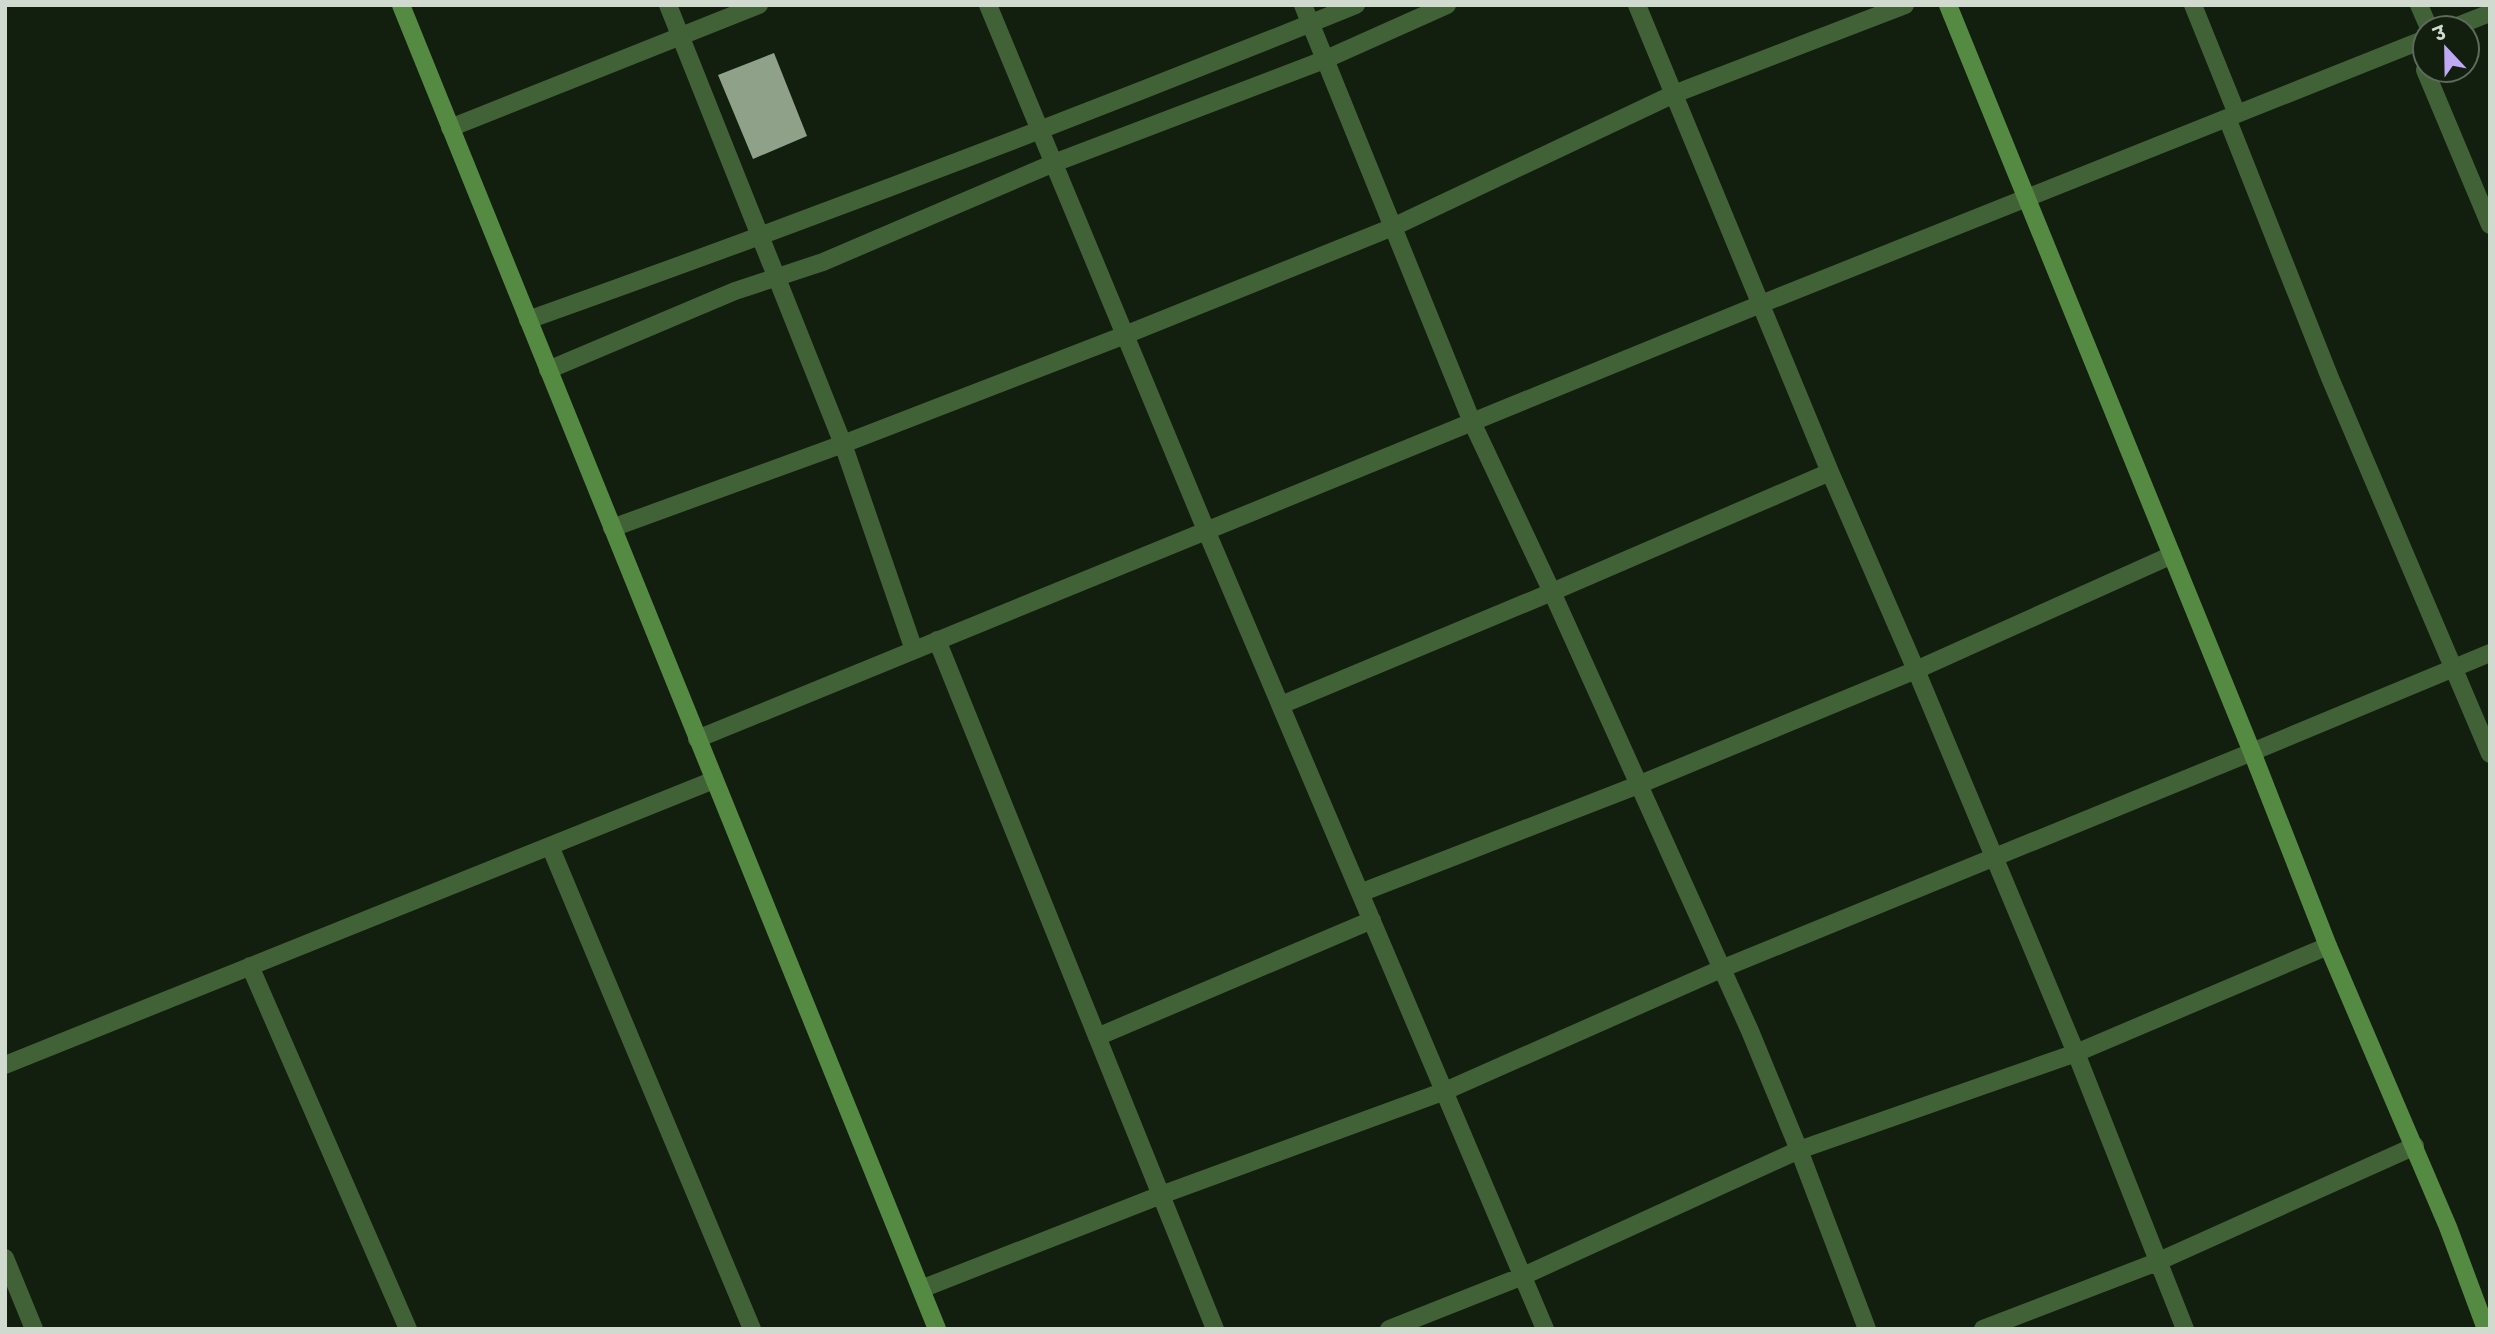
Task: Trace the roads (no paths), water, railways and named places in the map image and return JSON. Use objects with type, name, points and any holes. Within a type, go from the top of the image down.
[{"type":"street","points":[[401,5],[937,1329]]},
{"type":"street","points":[[667,5],[843,444],[914,650]]},
{"type":"street","points":[[450,128],[760,5]]},
{"type":"street","points":[[989,5],[1206,530],[1545,1329]]},
{"type":"street","points":[[1303,5],[1472,422],[1552,592],[1721,968],[1799,1150],[1867,1329]]},
{"type":"street","points":[[528,320],[759,237],[1356,5]]},
{"type":"street","points":[[548,370],[671,317],[823,262],[1054,163],[1324,60],[1447,5]]},
{"type":"street","points":[[1637,5],[1830,472],[2076,1053],[2185,1329]]},
{"type":"street","points":[[612,528],[843,444],[1125,335],[1393,227],[1674,94],[1905,5]]},
{"type":"street","points":[[1948,5],[2252,752],[2328,946],[2415,1146],[2486,1329]]},
{"type":"street","points":[[2193,5],[2330,378],[2490,754]]},
{"type":"street","points":[[697,739],[1761,304],[2411,44]]},
{"type":"street","points":[[2431,84],[2490,225]]},
{"type":"street","points":[[1281,705],[1830,472]]},
{"type":"street","points":[[1360,893],[1638,785],[1916,670],[2172,555]]},
{"type":"street","points":[[937,640],[1215,1329]]},
{"type":"street","points":[[921,1289],[1161,1195],[1445,1091],[1721,968],[2490,653]]},
{"type":"street","points":[[5,1065],[714,780]]},
{"type":"street","points":[[550,846],[752,1329]]},
{"type":"street","points":[[1097,1037],[1372,920]]},
{"type":"street","points":[[1389,1329],[1523,1276],[1799,1150],[2076,1053],[2328,946]]},
{"type":"street","points":[[250,966],[408,1329]]},
{"type":"street","points":[[1983,1329],[2157,1262],[2415,1146]]},
{"type":"street","points":[[5,1258],[34,1329]]}]
